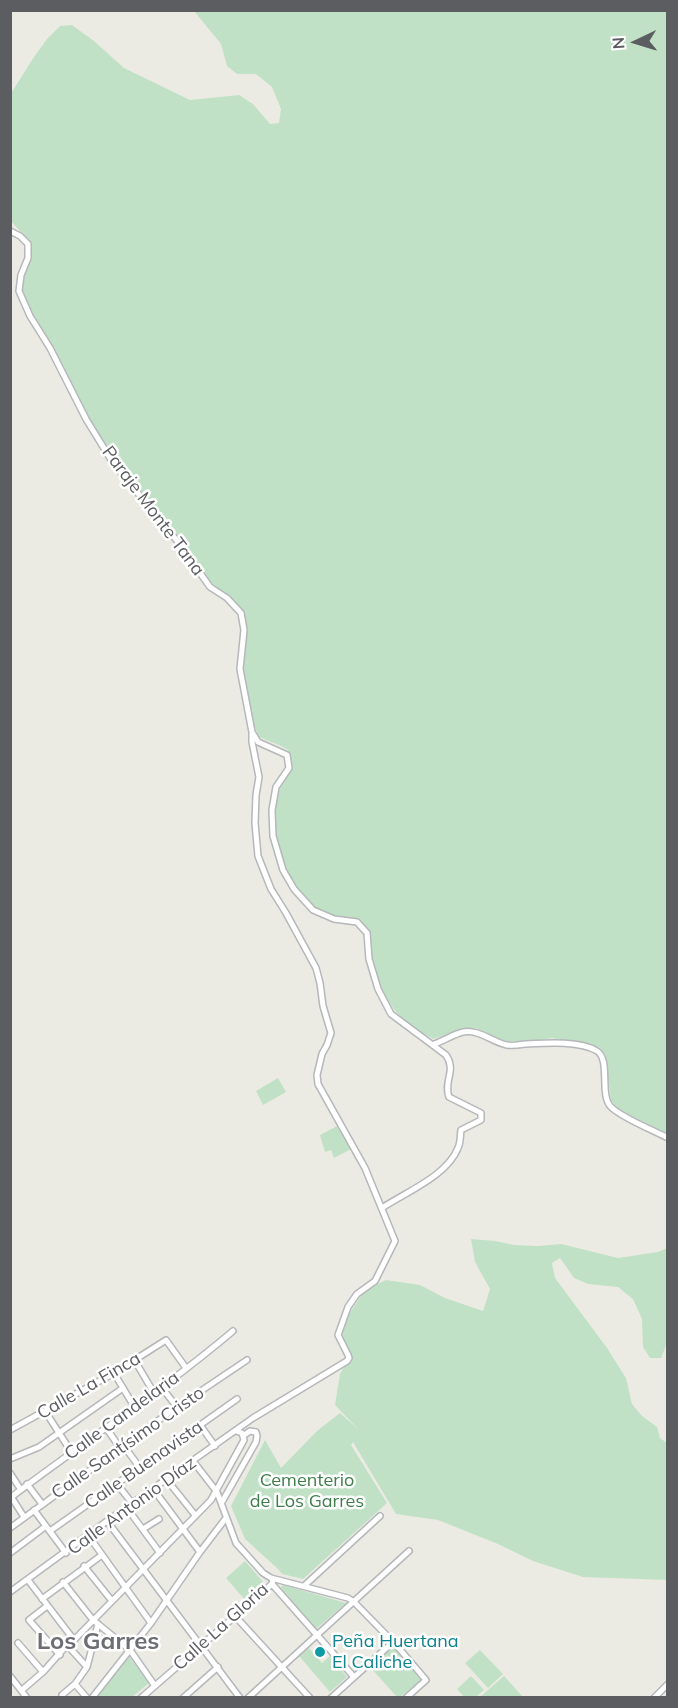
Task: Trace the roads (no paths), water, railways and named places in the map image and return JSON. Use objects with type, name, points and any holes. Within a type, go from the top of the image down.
[{"type":"street","name":"Paraje Monte Tana","points":[[10,231],[20,236],[28,244],[28,258],[21,275],[19,291],[30,316],[113,463],[178,542],[210,587],[227,598],[241,612],[244,630],[240,669],[259,777],[255,823],[258,856],[271,889],[316,968],[320,983],[323,1006],[331,1033],[322,1054],[317,1076],[318,1084],[365,1168],[395,1241],[375,1281],[357,1294],[348,1307],[338,1335],[348,1355],[347,1361]]},
{"type":"street","points":[[252,732],[258,742],[287,755],[289,768],[276,787],[272,810],[273,837],[283,870],[294,889],[313,910],[334,920],[357,922],[367,933],[369,959],[378,989],[392,1014],[446,1055],[452,1070],[447,1091],[449,1098],[481,1113],[481,1120],[461,1130],[459,1146],[438,1173],[382,1208]]},
{"type":"street","points":[[434,1044],[463,1032],[475,1032],[507,1045],[555,1042],[598,1052],[604,1067],[608,1101],[611,1107],[668,1138]]},
{"type":"street","name":"Calle Candelaria","points":[[11,1498],[27,1484],[162,1388],[233,1331]]},
{"type":"street","name":"Calle La Finca","points":[[10,1430],[135,1361],[166,1340],[186,1368]]},
{"type":"street","name":"Calle Santísimo Cristo","points":[[10,1528],[177,1407],[247,1360]]},
{"type":"street","points":[[135,1361],[154,1393]]},
{"type":"street","name":"Calle Antonio Díaz","points":[[10,1592],[251,1420],[347,1361]]},
{"type":"street","points":[[114,1373],[135,1407]]},
{"type":"street","points":[[10,1459],[39,1447],[123,1388]]},
{"type":"street","points":[[162,1388],[177,1407]]},
{"type":"street","name":"Calle Buenavista","points":[[50,1532],[237,1399]]},
{"type":"street","points":[[45,1412],[72,1453]]},
{"type":"street","points":[[222,1502],[256,1442],[257,1436],[251,1420]]},
{"type":"street","points":[[200,1425],[214,1446]]},
{"type":"street","points":[[106,1429],[140,1468]]},
{"type":"street","points":[[22,1690],[44,1672],[67,1646],[95,1622],[125,1587],[211,1500],[244,1440],[242,1433],[236,1431]]},
{"type":"street","points":[[243,1436],[254,1431]]},
{"type":"street","points":[[193,1461],[217,1492],[236,1542],[354,1677]]},
{"type":"street","points":[[10,1473],[21,1490]]},
{"type":"street","points":[[167,1480],[195,1515]]},
{"type":"street","points":[[27,1484],[42,1504]]},
{"type":"street","points":[[117,1484],[160,1553]]},
{"type":"street","points":[[154,1490],[200,1552]]},
{"type":"street","points":[[11,1498],[24,1517]]},
{"type":"street","points":[[34,1510],[66,1552]]},
{"type":"street","points":[[304,1586],[380,1516]]},
{"type":"street","points":[[92,1698],[151,1623],[226,1518]]},
{"type":"street","points":[[143,1529],[159,1519]]},
{"type":"street","points":[[107,1521],[240,1698]]},
{"type":"street","points":[[10,1553],[46,1526]]},
{"type":"street","points":[[88,1535],[151,1623]]},
{"type":"street","points":[[248,1698],[409,1551]]},
{"type":"street","points":[[42,1599],[102,1555]]},
{"type":"street","points":[[84,1566],[112,1601]]},
{"type":"street","points":[[28,1581],[74,1640]]},
{"type":"street","points":[[63,1582],[95,1622],[130,1650],[155,1686]]},
{"type":"street","points":[[273,1582],[304,1586],[348,1598],[354,1602],[426,1680],[406,1698]]},
{"type":"street","name":"Calle La Gloria","points":[[141,1698],[273,1582]]},
{"type":"street","points":[[47,1606],[29,1620],[60,1655]]},
{"type":"street","points":[[235,1616],[310,1698]]},
{"type":"street","points":[[62,1695],[75,1683],[87,1666],[95,1622]]},
{"type":"street","points":[[18,1643],[44,1672]]},
{"type":"street","points":[[331,1698],[392,1643]]},
{"type":"street","points":[[67,1646],[87,1666]]},
{"type":"street","points":[[183,1698],[218,1667]]},
{"type":"street","points":[[10,1676],[27,1698]]},
{"type":"street","points":[[75,1683],[87,1698]]},
{"type":"street","points":[[654,1698],[668,1684]]},
{"type":"place","name":"Peña Huertana El Caliche","points":[[320,1652]]},
{"type":"district","name":"Los Garres","points":[[98,1642]]},
{"type":"park label","name":"Cementerio de Los Garres","points":[[307,1491]]}]
